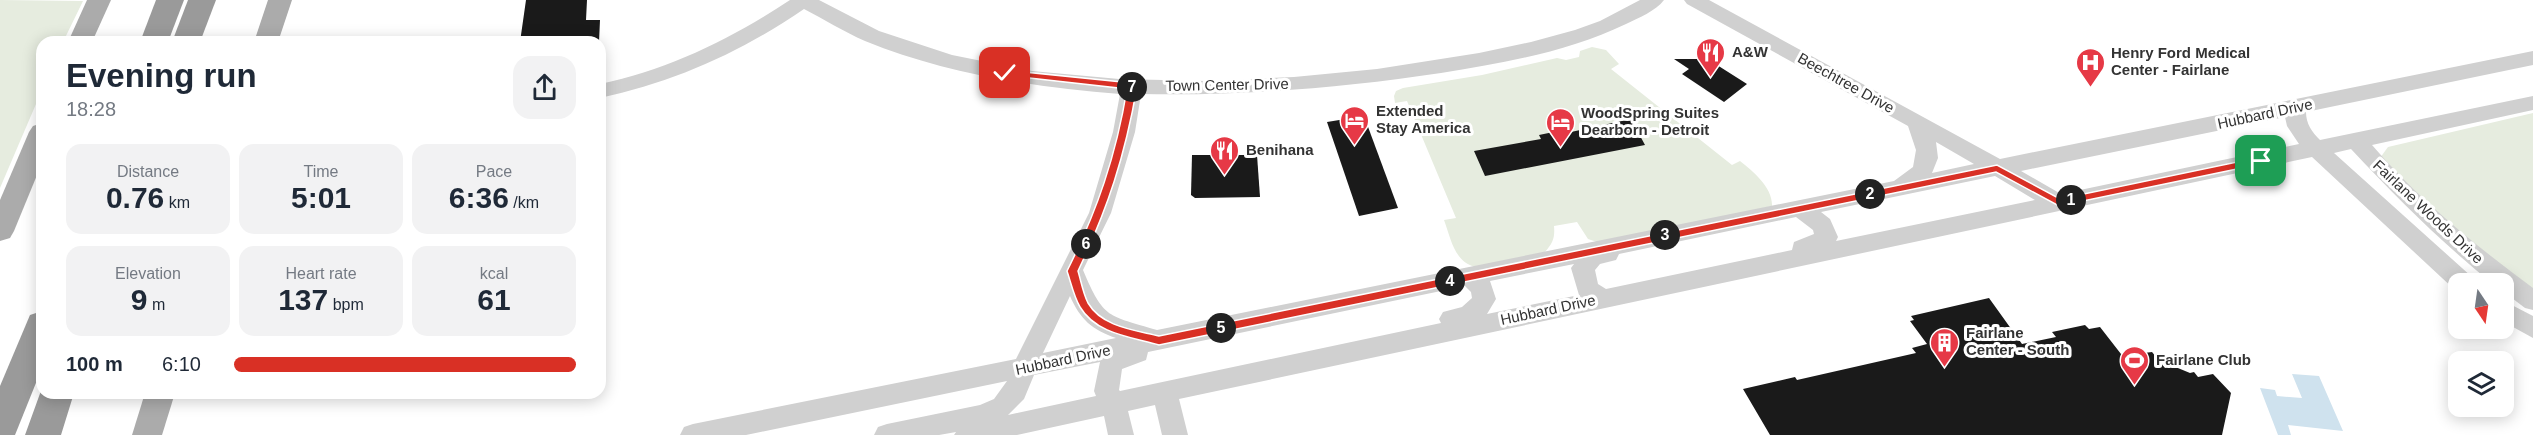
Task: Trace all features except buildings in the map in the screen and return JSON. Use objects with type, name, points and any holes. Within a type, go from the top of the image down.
[{"type":"highway","points":[[156,36],[170,0]]},
{"type":"highway","points":[[188,36],[202,0]]},
{"type":"highway","points":[[0,430],[36,340]]},
{"type":"highway","points":[[43,435],[55,399]]},
{"type":"main road","points":[[83,36],[99,0]]},
{"type":"main road","points":[[268,36],[280,0]]},
{"type":"main road","points":[[0,231],[36,146]]},
{"type":"main road","points":[[147,435],[158,399]]},
{"type":"street","name":"Town Center Drive","points":[[804,0],[859,31],[942,60],[1030,77],[1132,87],[1295,84],[1402,73],[1549,45],[1620,20],[1654,0]]},
{"type":"street","points":[[606,89],[666,74],[713,55],[758,31],[804,0]]},
{"type":"street","name":"Beechtree Drive","points":[[1694,0],[1916,121],[1997,168]]},
{"type":"street","name":"Hubbard Drive","points":[[693,435],[2533,58]]},
{"type":"street","points":[[887,435],[984,415],[1003,406],[1016,392],[1025,368],[1095,224],[1113,175],[1132,87]]},
{"type":"street","name":"Hubbard Drive","points":[[967,435],[2533,103]]},
{"type":"street","name":"Fairlane Woods Drive","points":[[2297,107],[2294,116],[2296,125],[2317,149],[2452,273]]},
{"type":"street","points":[[1896,189],[1917,176],[1929,157],[1927,143],[1916,121]]},
{"type":"street","name":"Fairlane Woods Drive","points":[[2356,141],[2377,165],[2518,295]]},
{"type":"street","points":[[1997,168],[2059,203]]},
{"type":"street","points":[[1696,279],[1713,267],[1816,245],[1827,237],[1822,225],[1801,209]]},
{"type":"street","points":[[1603,299],[1588,289],[1583,275],[1583,268],[1593,257],[1656,244],[1678,232]]},
{"type":"street","points":[[2479,273],[2490,268]]},
{"type":"street","points":[[1072,271],[1084,304],[1094,318],[1111,327],[1159,340]]},
{"type":"street","points":[[1304,362],[1329,345],[1467,316],[1479,310],[1485,299],[1482,288],[1470,277]]},
{"type":"street","points":[[1121,435],[1114,404],[1106,391],[1112,362],[1128,355],[1294,322],[1329,306]]},
{"type":"street","points":[[2514,316],[2533,328]]},
{"type":"street","points":[[1165,392],[1175,435]]},
{"type":"shaded area","points":[[0,0],[83,1],[66,36],[36,36],[36,104],[0,188]]},
{"type":"shaded area","points":[[1592,47],[1606,50],[1619,64],[1611,69],[1732,165],[1740,161],[1751,170],[1766,186],[1772,206],[1600,243],[1588,239],[1577,222],[1554,226],[1553,240],[1545,252],[1475,267],[1468,264],[1458,255],[1451,242],[1444,220],[1456,218],[1407,101],[1395,103],[1396,91],[1557,58],[1566,60],[1579,57],[1580,51]]},
{"type":"shaded area","points":[[2533,113],[2533,291],[2514,276],[2514,273],[2510,273],[2456,231],[2380,158],[2388,147]]},
{"type":"water","points":[[2292,374],[2319,376],[2343,431],[2288,425],[2291,435],[2278,435],[2260,388],[2275,390],[2277,396],[2302,398]]},
{"type":"place","name":"A&W","points":[[1711,78]]},
{"type":"place","name":"Henry Ford Medical Center - Fairlane","points":[[2090,88]]},
{"type":"place","name":"Extended Stay America","points":[[1355,146]]},
{"type":"place","name":"WoodSpring Suites Dearborn - Detroit","points":[[1560,148]]},
{"type":"place","name":"Benihana","points":[[1225,176]]},
{"type":"place","name":"Fairlane Center - South","points":[[1945,368]]},
{"type":"place","name":"Fairlane Club","points":[[2135,386]]},
{"type":"route","points":[[1005,73],[1132,87],[1130,105],[1113,175],[1100,213],[1072,271],[1084,304],[1094,318],[1111,327],[1159,340],[1997,168],[2059,203],[2261,161]]}]
